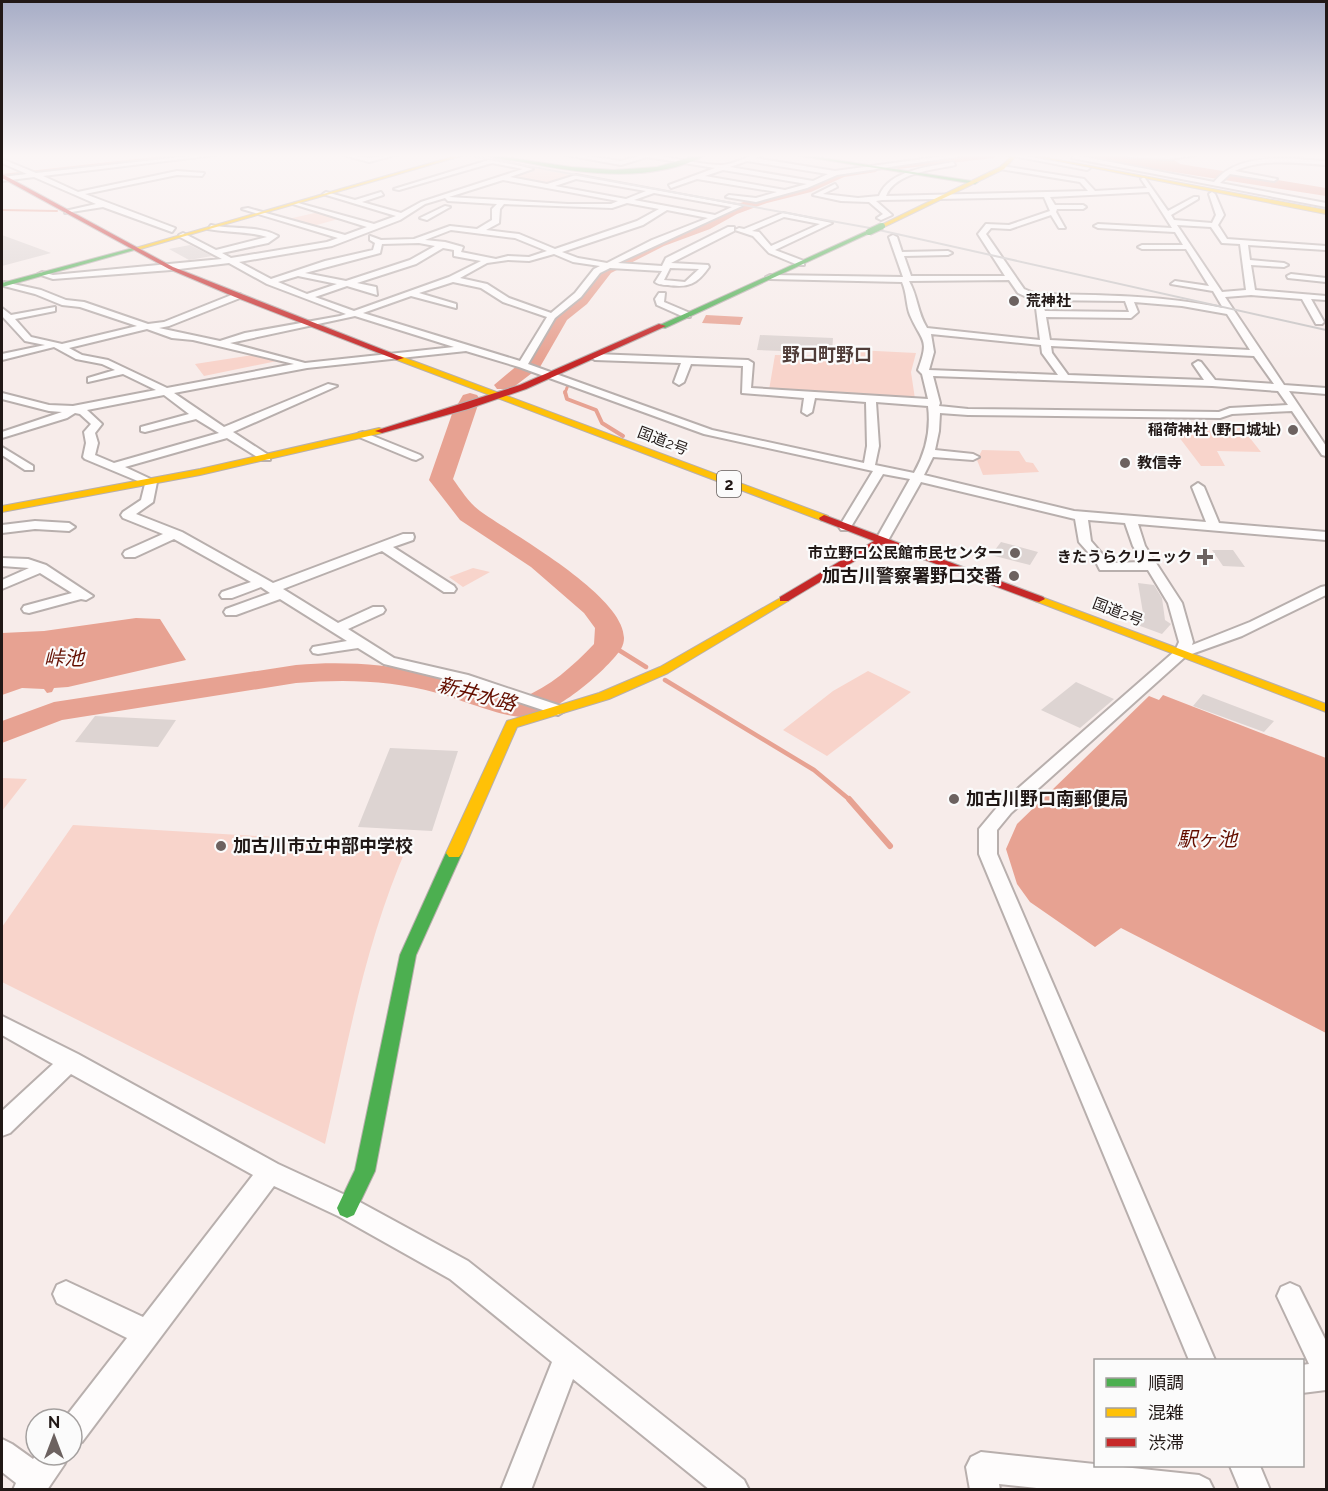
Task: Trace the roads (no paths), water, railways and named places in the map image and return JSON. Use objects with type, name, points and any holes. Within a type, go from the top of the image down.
[{"type":"main road","name":"国道2号","points":[[88,224],[171,268],[308,324],[1326,708]]},
{"type":"main road","points":[[183,235],[216,224]]},
{"type":"main road","points":[[4,282],[130,246],[183,235],[213,232],[229,224]]},
{"type":"main road","points":[[2,509],[266,458],[363,435],[501,397],[595,357],[869,232],[879,224]]},
{"type":"main road","points":[[4,282],[42,274],[130,246]]},
{"type":"main road","points":[[347,1208],[365,1171],[408,955],[512,724],[604,696],[664,670],[881,541]]},
{"type":"street","points":[[154,224],[217,252],[270,282],[330,306],[522,365],[708,432],[916,477],[1054,511],[1130,520],[1326,536]]},
{"type":"street","points":[[297,224],[343,237]]},
{"type":"street","points":[[364,224],[372,226]]},
{"type":"street","points":[[42,274],[53,277],[85,275],[234,261],[329,244],[379,224]]},
{"type":"street","points":[[393,224],[371,236],[379,242],[415,241],[460,249],[470,246]]},
{"type":"street","points":[[309,296],[413,262],[491,224]]},
{"type":"street","points":[[460,249],[456,252],[457,254],[486,261],[508,258],[527,259],[638,224]]},
{"type":"street","points":[[522,365],[552,316],[578,295],[591,276],[605,265],[702,224]]},
{"type":"street","points":[[706,224],[756,234],[770,249],[801,263]]},
{"type":"street","points":[[746,231],[763,224]]},
{"type":"street","points":[[770,249],[827,224]]},
{"type":"street","points":[[1020,224],[1010,227],[989,226],[982,234],[988,246],[1021,291],[1035,297],[1097,297],[1189,302],[1230,312]]},
{"type":"street","points":[[1173,224],[1188,247],[1192,260],[1218,292],[1326,453]]},
{"type":"street","points":[[1194,224],[1214,225],[1215,230],[1225,241],[1245,248],[1280,252]]},
{"type":"street","points":[[1098,226],[1177,230]]},
{"type":"street","points":[[603,227],[614,231]]},
{"type":"street","points":[[415,241],[450,228],[522,237],[554,250],[572,262],[605,265],[666,267],[705,267],[694,283],[688,284],[659,282],[666,267],[669,261],[731,229]]},
{"type":"street","points":[[213,232],[251,230],[274,236],[265,241],[217,252]]},
{"type":"street","points":[[308,238],[330,233]]},
{"type":"street","points":[[481,242],[503,235]]},
{"type":"street","points":[[881,541],[927,460],[934,435],[935,406],[927,373],[923,370],[929,352],[928,337],[914,314],[911,292],[893,237]]},
{"type":"street","points":[[1142,237],[1182,239]]},
{"type":"street","points":[[270,282],[377,251],[379,242]]},
{"type":"street","points":[[273,255],[262,250],[286,243]]},
{"type":"street","points":[[1153,249],[1188,247]]},
{"type":"street","points":[[1245,248],[1246,269],[1251,292]]},
{"type":"street","points":[[1235,250],[1245,248],[1326,249]]},
{"type":"street","points":[[617,253],[627,255]]},
{"type":"street","points":[[899,254],[948,253]]},
{"type":"street","points":[[220,343],[245,336],[342,318],[452,279],[486,261]]},
{"type":"street","points":[[78,285],[85,275],[127,262]]},
{"type":"street","points":[[1246,269],[1284,265]]},
{"type":"street","points":[[1246,269],[1261,272]]},
{"type":"street","points":[[852,270],[906,277]]},
{"type":"street","points":[[298,273],[373,289],[368,291],[374,293]]},
{"type":"street","points":[[770,277],[1012,278]]},
{"type":"street","points":[[452,279],[484,286],[552,316]]},
{"type":"street","points":[[1319,316],[1300,296],[1290,279],[1326,280]]},
{"type":"street","points":[[4,282],[65,303],[81,300],[124,320],[172,335],[220,343],[307,365]]},
{"type":"street","points":[[1175,284],[1218,292],[1251,292],[1273,298],[1300,296],[1326,298]]},
{"type":"street","points":[[1091,287],[1097,297]]},
{"type":"street","points":[[412,294],[453,306]]},
{"type":"street","points":[[2,357],[166,324],[237,296]]},
{"type":"street","points":[[646,299],[661,297],[660,303],[687,315]]},
{"type":"street","points":[[1035,297],[1041,314],[1047,348],[1065,378]]},
{"type":"street","points":[[1041,314],[1131,315],[1134,312],[1129,299]]},
{"type":"street","points":[[1165,301],[1168,314]]},
{"type":"street","points":[[5,314],[52,309]]},
{"type":"street","points":[[124,320],[145,313]]},
{"type":"street","points":[[5,314],[28,339],[59,346],[79,357],[105,362],[165,391],[197,415],[266,458]]},
{"type":"street","points":[[925,332],[1047,348]]},
{"type":"street","points":[[1024,352],[1118,343],[1257,353]]},
{"type":"street","points":[[2,435],[63,416],[73,409],[165,391],[307,365],[470,349]]},
{"type":"street","points":[[281,358],[298,353]]},
{"type":"street","points":[[595,357],[748,363],[746,391],[935,406],[968,412],[1220,415],[1230,411],[1296,408]]},
{"type":"street","points":[[679,382],[687,360]]},
{"type":"street","points":[[332,370],[344,366],[347,361]]},
{"type":"street","points":[[1198,364],[1228,399]]},
{"type":"street","points":[[92,380],[124,371]]},
{"type":"street","points":[[927,373],[1216,384],[1326,391]]},
{"type":"street","points":[[113,467],[227,433],[328,390]]},
{"type":"street","points":[[2,396],[49,408],[84,412],[97,424],[89,432],[92,443],[89,457],[151,482],[147,502],[127,515],[174,534],[271,588],[389,661],[463,678],[558,710]]},
{"type":"street","points":[[807,412],[810,396]]},
{"type":"street","points":[[845,527],[874,468],[871,400]]},
{"type":"street","points":[[145,429],[197,415]]},
{"type":"street","points":[[1309,428],[1326,428]]},
{"type":"street","points":[[363,435],[416,457]]},
{"type":"street","points":[[928,453],[973,457]]},
{"type":"street","points":[[1198,487],[1214,526]]},
{"type":"street","points":[[1081,515],[1084,542],[1101,558],[1105,567],[1152,566]]},
{"type":"street","points":[[1130,520],[1139,546],[1175,603],[1186,642],[1181,653],[1005,809],[988,829],[988,854],[1202,1359]]},
{"type":"street","points":[[2,529],[37,522],[69,527]]},
{"type":"street","points":[[130,554],[174,534]]},
{"type":"street","points":[[227,595],[271,588],[408,537]]},
{"type":"street","points":[[384,547],[438,586]]},
{"type":"street","points":[[2,562],[28,563],[41,568],[84,595],[29,609]]},
{"type":"street","points":[[2,585],[41,568]]},
{"type":"street","points":[[231,612],[271,588]]},
{"type":"street","points":[[1181,653],[1226,639],[1326,590]]},
{"type":"street","points":[[338,628],[378,610]]},
{"type":"street","points":[[318,650],[362,643]]},
{"type":"street","points":[[2,1025],[270,1172],[347,1208],[459,1270],[734,1490]]},
{"type":"street","points":[[2,1125],[70,1061]]},
{"type":"street","points":[[84,1416],[270,1172]]},
{"type":"street","points":[[66,1294],[147,1333]]},
{"type":"street","points":[[1290,1296],[1326,1369]]},
{"type":"street","points":[[516,1490],[568,1357]]},
{"type":"street","points":[[1304,1378],[1326,1376]]},
{"type":"street","points":[[2,1454],[32,1484],[45,1467]]},
{"type":"street","points":[[985,1490],[981,1467],[1198,1490]]},
{"type":"street","points":[[1245,1467],[1255,1490]]},
{"type":"water","points":[[706,315],[743,317],[740,325],[702,323]]},
{"type":"water","name":"峠池","points":[[136,618],[160,619],[186,660],[68,687],[54,688],[52,692],[47,693],[44,689],[22,688],[2,695],[2,633],[44,631]]},
{"type":"water","name":"駅ヶ池","points":[[1163,695],[1326,758],[1326,1033],[1121,928],[1095,947],[1030,902],[1017,884],[1006,849],[1017,824],[1149,696],[1159,700]]},
{"type":"waterway","name":"新井水路","points":[[504,385],[533,363],[560,317],[581,300],[605,270],[659,243],[705,226]]},
{"type":"waterway","points":[[565,393],[568,385],[566,382]]},
{"type":"waterway","points":[[565,393],[567,399],[596,410],[602,423],[623,436]]},
{"type":"waterway","name":"新井水路","points":[[2,733],[54,712],[296,674],[333,671],[366,672],[438,683],[522,708],[543,700],[580,676],[606,649],[609,644],[609,628],[594,607],[540,561],[469,515],[441,480],[470,399]]},
{"type":"waterway","points":[[609,644],[646,667]]},
{"type":"waterway","points":[[665,680],[814,770],[850,800]]},
{"type":"waterway","points":[[850,800],[890,846]]},
{"type":"railway","points":[[846,224],[1326,330]]},
{"type":"place","name":"荒神社","points":[[1014,301]]},
{"type":"place","name":"稲荷神社 (野口城址)","points":[[1293,430]]},
{"type":"place","name":"教信寺","points":[[1125,463]]},
{"type":"place","name":"市立野口公民館市民センター","points":[[1015,553]]},
{"type":"place","name":"きたうらクリニック","points":[[1205,557]]},
{"type":"place","name":"加古川警察署野口交番","points":[[1014,576]]},
{"type":"place","name":"加古川野口南郵便局","points":[[954,799]]},
{"type":"place","name":"加古川市立中部中学校","points":[[221,846]]},
{"type":"district","name":"野口町野口","points":[[827,355]]}]
